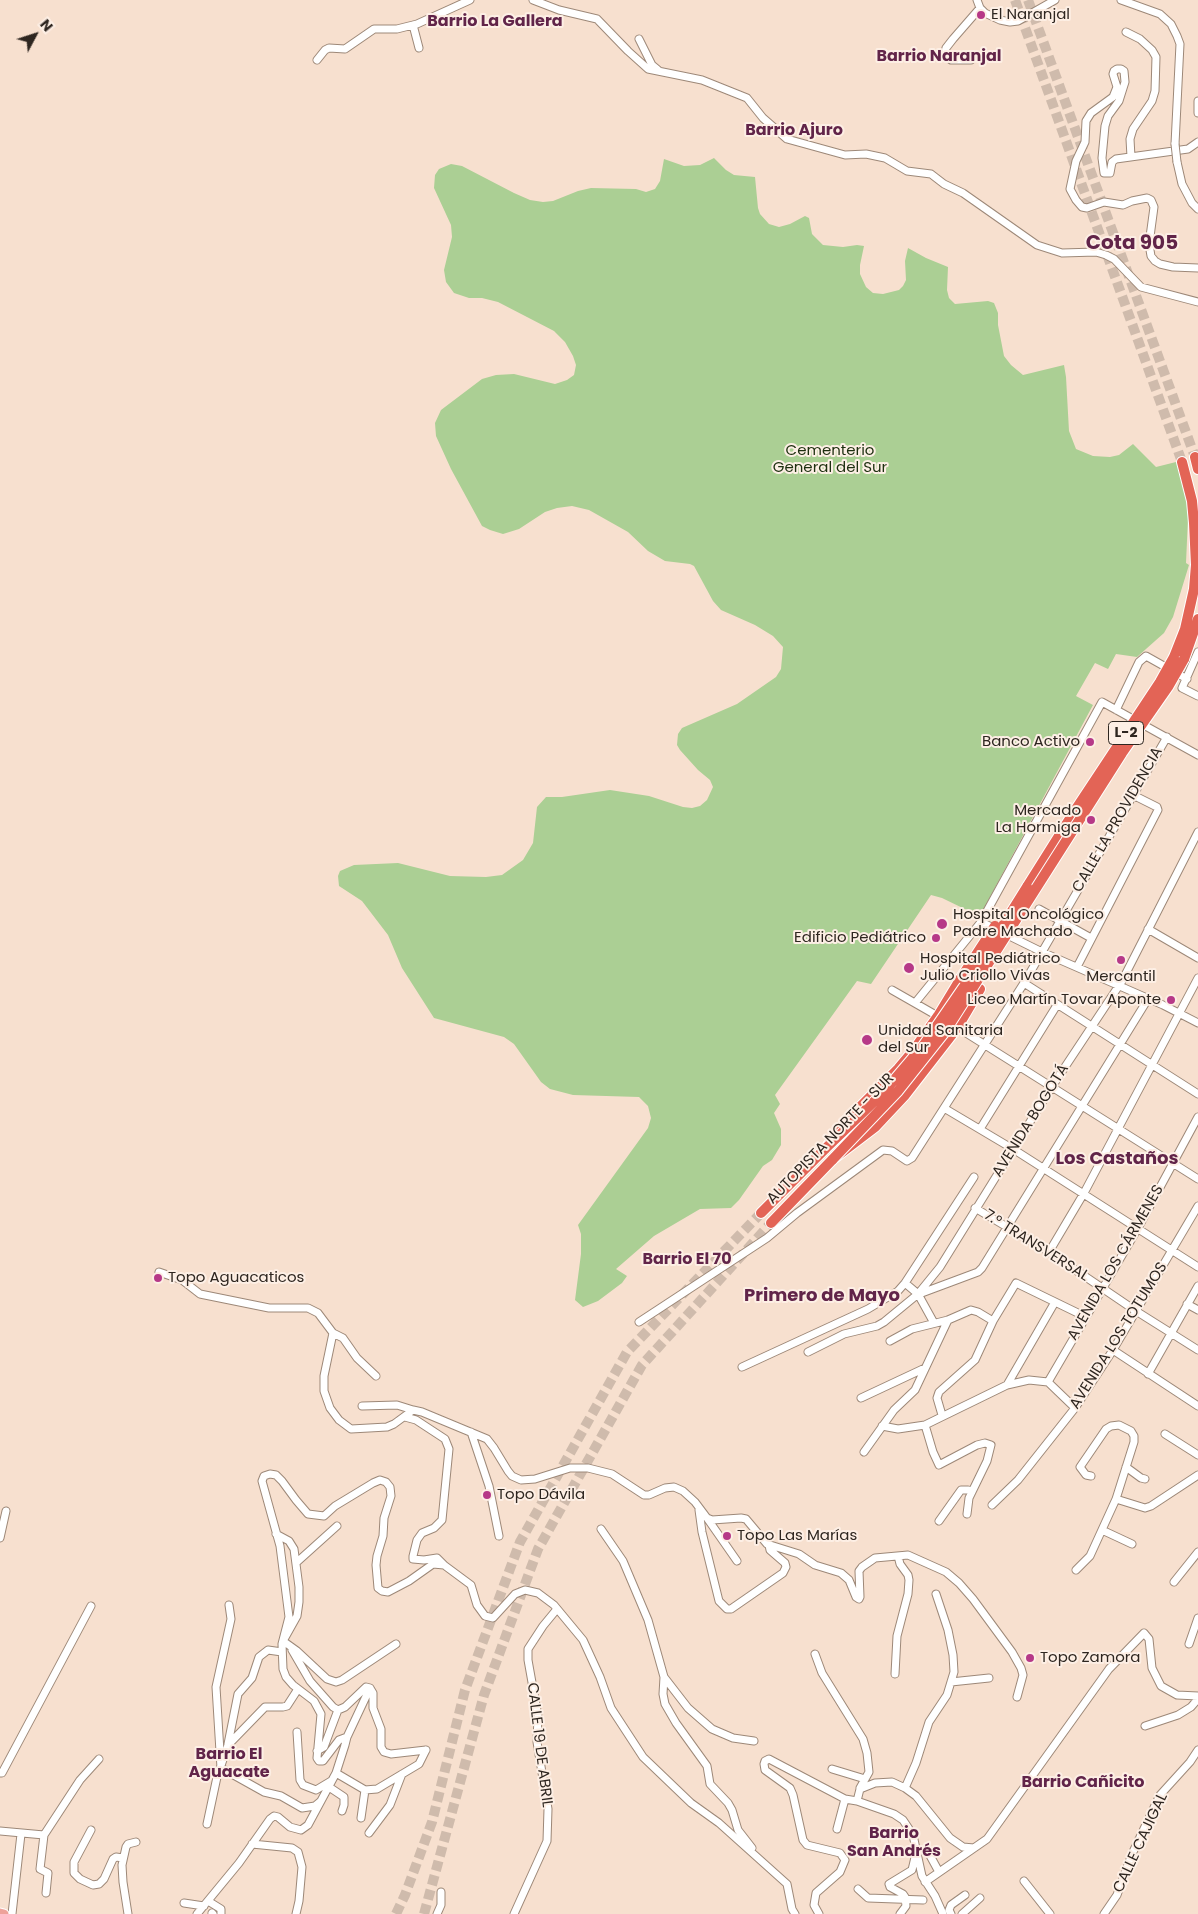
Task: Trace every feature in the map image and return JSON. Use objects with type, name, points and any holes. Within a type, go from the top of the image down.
[{"type":"highway","points":[[1195,457],[1198,469]]},
{"type":"highway","name":"AUTOPISTA NORTE - SUR","points":[[761,1213],[883,1093],[919,1051],[950,1008],[1160,682],[1179,658],[1194,588],[1196,565],[1192,501],[1182,462]]},
{"type":"highway","name":"AUTOPISTA NORTE - SUR","points":[[771,1223],[887,1104],[926,1058],[1122,753],[1168,687],[1179,658],[1198,619]]},
{"type":"highway","points":[[826,1148],[847,1120],[898,1069],[938,1016],[996,925],[1027,887]]},
{"type":"highway","points":[[834,1159],[875,1127],[914,1084],[957,1028],[1006,948],[1023,909]]},
{"type":"street","points":[[317,60],[325,50],[329,48],[345,49],[374,29],[397,29],[413,25],[470,0]]},
{"type":"street","points":[[533,0],[559,10],[597,18],[646,68],[709,82],[746,98],[763,118],[790,141],[845,156],[866,154],[885,158],[907,170],[931,174],[944,184],[963,193],[1037,245],[1062,253],[1096,252],[1106,255],[1114,259],[1141,287],[1198,302]]},
{"type":"street","points":[[977,0],[980,8],[991,17],[1010,22],[1018,21],[1055,0]]},
{"type":"street","points":[[1121,0],[1160,14],[1171,24],[1180,44],[1177,162],[1182,184],[1192,203],[1198,209]]},
{"type":"street","points":[[972,60],[951,60],[944,55],[946,48],[980,8]]},
{"type":"street","points":[[413,25],[419,48]]},
{"type":"street","points":[[1126,32],[1140,39],[1152,50],[1156,57],[1155,91],[1152,101],[1133,129],[1130,139],[1135,157]]},
{"type":"street","points":[[639,39],[654,67],[673,75]]},
{"type":"street","points":[[1198,142],[1188,149],[1113,160],[1110,173],[1107,174],[1103,170],[1102,158],[1105,126],[1108,116],[1119,101],[1125,82],[1124,71],[1117,69],[1114,71],[1117,86],[1113,97],[1090,113],[1086,121],[1085,142],[1076,161],[1070,182],[1072,195],[1082,207],[1087,208],[1104,202],[1123,205],[1147,198],[1151,200],[1154,207],[1148,244],[1154,261],[1167,265],[1198,268]]},
{"type":"street","points":[[1198,102],[1198,113]]},
{"type":"street","points":[[1198,652],[1182,688],[1198,696]]},
{"type":"street","points":[[1116,710],[1139,662],[1146,656],[1187,679]]},
{"type":"street","points":[[915,1003],[981,922],[1102,702],[1198,755]]},
{"type":"street","name":"CALLE LA PROVIDENCIA","points":[[639,1322],[767,1238],[797,1213],[883,1150],[892,1151],[908,1161],[912,1158],[1024,983],[1167,737]]},
{"type":"street","points":[[1077,967],[1158,810],[1157,807],[1133,795]]},
{"type":"street","name":"AVENIDA BOGOTÁ","points":[[808,1352],[844,1334],[877,1326],[918,1294],[940,1267],[1051,1088],[1118,986],[1198,832]]},
{"type":"street","points":[[1039,909],[1091,938]]},
{"type":"street","points":[[981,922],[1198,1023]]},
{"type":"street","points":[[1148,930],[1198,958]]},
{"type":"street","points":[[1049,1252],[1084,1194],[1198,978]]},
{"type":"street","points":[[1024,983],[1198,1094]]},
{"type":"street","points":[[892,990],[938,1016],[1198,1178]]},
{"type":"street","points":[[918,1294],[978,1272],[982,1268],[1006,1226],[1148,999]]},
{"type":"street","points":[[980,1130],[1057,1005]]},
{"type":"street","points":[[944,1108],[1013,1149],[1198,1266]]},
{"type":"street","name":"AVENIDA LOS CÁRMENES","points":[[1048,1382],[1138,1228],[1198,1117]]},
{"type":"street","points":[[742,1367],[868,1309],[898,1291],[974,1177]]},
{"type":"street","name":"AVENIDA LOS TOTUMOS","points":[[992,1505],[1018,1480],[1076,1408],[1113,1350],[1198,1206]]},
{"type":"street","name":"7.° TRANSVERSAL","points":[[975,1208],[1049,1252],[1198,1350]]},
{"type":"street","points":[[159,1272],[182,1280],[200,1294],[269,1308],[308,1308],[318,1314],[333,1332],[343,1338],[357,1358],[376,1376]]},
{"type":"street","points":[[905,1283],[918,1294],[934,1323]]},
{"type":"street","points":[[942,1415],[937,1398],[939,1392],[975,1360],[993,1321],[1016,1283],[1086,1317]]},
{"type":"street","points":[[1148,1374],[1198,1286]]},
{"type":"street","points":[[1007,1385],[1055,1302]]},
{"type":"street","points":[[1187,1304],[1198,1310]]},
{"type":"street","points":[[890,1341],[912,1329],[948,1320],[971,1310],[993,1321]]},
{"type":"street","points":[[864,1452],[894,1410],[915,1390],[948,1320]]},
{"type":"street","points":[[333,1332],[324,1376],[324,1391],[330,1408],[339,1420],[351,1429],[387,1427],[413,1410]]},
{"type":"street","points":[[1113,1350],[1198,1406]]},
{"type":"street","points":[[861,1398],[925,1368]]},
{"type":"street","points":[[882,1426],[898,1430],[925,1425],[942,1415],[1007,1385],[1029,1380],[1048,1382],[1076,1408]]},
{"type":"street","points":[[362,1406],[397,1405],[422,1412],[487,1439],[508,1471],[517,1479],[535,1479],[570,1468],[588,1468],[612,1474],[644,1495],[649,1496],[665,1488],[674,1487],[683,1491],[695,1502],[737,1561]]},
{"type":"street","points":[[405,1417],[416,1420],[445,1439],[449,1449],[442,1520],[434,1528],[422,1533],[417,1540],[413,1559],[437,1558],[471,1586],[477,1606],[485,1616],[493,1618],[515,1594],[525,1590],[538,1593],[557,1609],[583,1640],[600,1677],[611,1708],[643,1757],[691,1803],[719,1823],[787,1884],[792,1909],[795,1914]]},
{"type":"street","points":[[925,1425],[939,1465],[978,1445],[985,1443],[991,1445],[989,1454],[972,1491],[967,1514]]},
{"type":"street","points":[[1076,1570],[1090,1556],[1116,1499],[1134,1442],[1134,1436],[1125,1428],[1118,1425],[1106,1429],[1080,1467],[1086,1475],[1091,1476]]},
{"type":"street","points":[[472,1432],[489,1486],[499,1536]]},
{"type":"street","points":[[1165,1434],[1198,1454]]},
{"type":"street","points":[[1126,1467],[1144,1479]]},
{"type":"street","points":[[347,1737],[339,1740],[323,1761],[317,1758],[321,1714],[314,1701],[286,1677],[283,1669],[283,1641],[289,1617],[286,1579],[276,1534],[264,1494],[262,1481],[264,1476],[276,1475],[308,1514],[324,1516],[336,1506],[380,1480],[386,1482],[390,1487],[391,1496],[384,1518],[383,1536],[377,1556],[378,1588],[382,1591],[388,1592],[409,1581],[432,1564],[444,1565]]},
{"type":"street","points":[[1116,1499],[1144,1508],[1198,1475]]},
{"type":"street","points":[[939,1521],[961,1490],[972,1491]]},
{"type":"street","points":[[699,1509],[702,1532],[719,1601],[726,1609],[730,1609],[783,1573],[786,1567],[746,1519],[712,1520],[707,1518]]},
{"type":"street","points":[[0,1538],[6,1511]]},
{"type":"street","points":[[297,1562],[337,1526]]},
{"type":"street","points":[[601,1529],[623,1561],[648,1620],[664,1677],[663,1694],[670,1714],[707,1766],[710,1784],[732,1810],[738,1830],[764,1865]]},
{"type":"street","points":[[1102,1530],[1132,1544]]},
{"type":"street","points":[[276,1534],[289,1541],[294,1549],[297,1562],[300,1602],[297,1616],[283,1641]]},
{"type":"street","points":[[769,1545],[799,1554],[815,1565],[841,1573],[849,1580],[856,1597],[859,1598],[859,1571],[875,1558],[908,1555],[946,1572],[959,1583],[1003,1638],[1021,1668],[1023,1675],[1017,1697]]},
{"type":"street","points":[[1174,1582],[1198,1552]]},
{"type":"street","points":[[895,1674],[897,1636],[908,1594],[909,1580],[908,1575],[900,1564],[898,1556]]},
{"type":"street","points":[[905,1788],[916,1763],[928,1722],[947,1695],[954,1672],[948,1630],[936,1594]]},
{"type":"street","points":[[221,1768],[216,1687],[230,1619],[229,1605]]},
{"type":"street","points":[[0,1773],[2,1773],[91,1606]]},
{"type":"street","name":"CALLE 19 DE ABRIL","points":[[514,1914],[546,1841],[548,1808],[537,1742],[538,1716],[530,1679],[528,1649],[557,1609]]},
{"type":"street","points":[[1189,1644],[1198,1618]]},
{"type":"street","points":[[926,1882],[987,1839],[1109,1669],[1144,1633],[1151,1643],[1152,1668],[1161,1686],[1177,1695],[1198,1698]]},
{"type":"street","points":[[283,1641],[327,1679],[336,1682],[342,1680],[396,1644]]},
{"type":"street","points":[[290,1647],[310,1681],[333,1707],[338,1710]]},
{"type":"street","points":[[207,1824],[228,1745],[238,1694],[252,1678],[259,1657],[268,1650],[282,1652]]},
{"type":"street","points":[[815,1654],[822,1673],[863,1739],[869,1772],[860,1789],[857,1801]]},
{"type":"street","points":[[664,1677],[688,1708],[712,1728],[733,1738],[754,1741]]},
{"type":"street","points":[[951,1682],[989,1678]]},
{"type":"street","points":[[317,1751],[324,1747],[338,1710],[345,1707],[366,1687],[370,1688]]},
{"type":"street","points":[[197,1914],[270,1819],[274,1816],[278,1817],[290,1827],[301,1830],[308,1825],[336,1773],[347,1737],[370,1688]]},
{"type":"street","points":[[336,1773],[365,1790],[377,1789],[418,1764],[426,1750],[391,1754],[384,1752],[381,1747],[381,1729],[373,1708],[373,1693],[370,1688]]},
{"type":"street","points":[[228,1745],[265,1707],[287,1706],[298,1689]]},
{"type":"street","points":[[1145,1726],[1178,1715],[1190,1708],[1198,1698]]},
{"type":"street","points":[[297,1732],[300,1780],[303,1785],[316,1790],[330,1784]]},
{"type":"street","name":"CALLE CAJIGAL","points":[[1104,1914],[1117,1895],[1132,1854],[1160,1795],[1190,1762],[1198,1750]]},
{"type":"street","points":[[46,1893],[48,1872],[40,1869],[44,1835],[70,1794],[99,1759]]},
{"type":"street","points":[[819,1914],[814,1905],[816,1893],[840,1872],[845,1860],[840,1853],[807,1845],[803,1840],[793,1795],[784,1782],[766,1770],[765,1760],[769,1759],[845,1799],[857,1801],[894,1814],[903,1820],[912,1835],[922,1876],[935,1896],[943,1914]]},
{"type":"street","points":[[221,1768],[264,1792],[281,1796],[302,1808],[314,1806],[323,1800]]},
{"type":"street","points":[[832,1769],[865,1779]]},
{"type":"street","points":[[369,1834],[390,1805],[402,1774]]},
{"type":"street","points":[[860,1789],[875,1783],[892,1782],[905,1788],[916,1796],[950,1838],[963,1847],[974,1848]]},
{"type":"street","points":[[330,1784],[344,1798],[342,1811]]},
{"type":"street","points":[[361,1818],[365,1790]]},
{"type":"street","points":[[836,1829],[845,1799]]},
{"type":"street","points":[[91,1830],[74,1862],[74,1873],[80,1879],[93,1885],[98,1884],[104,1879],[113,1859],[116,1857],[123,1858]]},
{"type":"street","points":[[0,1831],[44,1835]]},
{"type":"street","points":[[12,1914],[21,1834]]},
{"type":"street","points":[[128,1914],[123,1882],[123,1858],[128,1844],[136,1842]]},
{"type":"street","points":[[252,1844],[292,1848],[298,1852],[302,1867],[296,1914]]},
{"type":"street","points":[[900,1914],[906,1906],[903,1894],[889,1884],[912,1870],[916,1850]]},
{"type":"street","points":[[926,1850],[939,1872]]},
{"type":"street","points":[[1024,1881],[1050,1914]]},
{"type":"street","points":[[858,1889],[868,1898],[923,1900]]},
{"type":"street","points":[[437,1914],[441,1905],[441,1892]]},
{"type":"street","points":[[951,1914],[949,1910],[951,1905],[965,1895]]},
{"type":"street","points":[[962,1914],[980,1898]]},
{"type":"street","points":[[184,1904],[206,1904],[221,1909],[221,1914]]},
{"type":"green space","name":"Cementerio General del Sur","points":[[714,158],[734,175],[755,177],[758,208],[760,214],[769,224],[779,227],[790,224],[805,216],[809,218],[812,234],[823,245],[843,247],[864,246],[860,274],[866,287],[873,293],[883,294],[899,290],[903,286],[906,280],[905,261],[908,248],[948,267],[947,290],[949,298],[955,304],[988,301],[994,303],[998,313],[998,325],[1004,356],[1011,365],[1023,375],[1064,365],[1069,431],[1076,449],[1093,456],[1110,457],[1119,455],[1133,444],[1156,467],[1176,462],[1188,481],[1186,563],[1189,565],[1173,617],[1164,633],[1137,657],[1116,654],[1108,669],[1095,663],[1076,696],[1093,705],[983,910],[975,914],[942,898],[931,895],[871,984],[857,981],[775,1095],[780,1104],[774,1113],[781,1129],[781,1145],[772,1160],[763,1166],[739,1200],[731,1208],[700,1209],[654,1236],[616,1269],[627,1276],[622,1283],[598,1301],[583,1307],[575,1300],[581,1254],[581,1234],[578,1225],[648,1128],[651,1118],[648,1106],[639,1097],[573,1095],[550,1089],[541,1082],[514,1044],[504,1037],[434,1018],[402,968],[388,935],[362,901],[339,886],[338,876],[340,871],[354,865],[398,863],[450,876],[486,877],[502,875],[523,860],[533,843],[537,807],[546,797],[562,797],[610,790],[649,796],[683,807],[692,808],[700,806],[707,800],[713,787],[710,780],[680,750],[677,745],[678,734],[682,728],[737,704],[776,677],[781,669],[783,647],[773,636],[755,625],[721,610],[713,601],[694,566],[665,561],[648,551],[628,532],[589,510],[572,506],[557,508],[545,512],[519,529],[503,534],[482,526],[451,469],[436,436],[435,423],[441,410],[482,379],[496,375],[514,374],[555,384],[567,380],[574,375],[576,365],[565,342],[554,331],[498,302],[482,298],[469,298],[454,293],[446,282],[444,270],[452,237],[451,225],[434,188],[435,175],[439,169],[451,164],[462,166],[514,193],[530,200],[543,202],[553,201],[591,188],[636,189],[646,192],[655,189],[660,181],[664,159],[684,166],[700,165]]},
{"type":"tunnel","points":[[1015,0],[1182,462]]},
{"type":"tunnel","points":[[1028,0],[1195,457]]},
{"type":"tunnel","points":[[396,1914],[432,1822],[465,1690],[520,1542],[627,1352],[761,1213]]},
{"type":"tunnel","points":[[424,1914],[484,1695],[538,1549],[642,1365],[771,1223]]},
{"type":"place","name":"El Naranjal","points":[[981,15]]},
{"type":"place","name":"Banco Activo","points":[[1090,742]]},
{"type":"place","name":"Mercado La Hormiga","points":[[1091,820]]},
{"type":"place","name":"Hospital Oncológico Padre Machado","points":[[942,924]]},
{"type":"place","name":"Edificio Pediátrico","points":[[936,938]]},
{"type":"place","name":"Mercantil","points":[[1121,960]]},
{"type":"place","name":"Hospital Pediátrico Julio Criollo Vivas","points":[[909,968]]},
{"type":"place","name":"Liceo Martín Tovar Aponte","points":[[1171,1000]]},
{"type":"place","name":"Unidad Sanitaria del Sur","points":[[867,1040]]},
{"type":"place","name":"Topo Aguacaticos","points":[[158,1278]]},
{"type":"place","name":"Topo Dávila","points":[[487,1495]]},
{"type":"place","name":"Topo Las Marías","points":[[727,1536]]},
{"type":"place","name":"Topo Zamora","points":[[1030,1658]]},
{"type":"district","name":"Barrio La Gallera","points":[[495,22]]},
{"type":"district","name":"Barrio Naranjal","points":[[939,57]]},
{"type":"district","name":"Barrio Ajuro","points":[[794,131]]},
{"type":"district","name":"Cota 905","points":[[1132,244]]},
{"type":"district","name":"Los Castaños","points":[[1117,1159]]},
{"type":"district","name":"Barrio El 70","points":[[687,1260]]},
{"type":"district","name":"Primero de Mayo","points":[[822,1296]]},
{"type":"district","name":"Barrio El Aguacate","points":[[229,1764]]},
{"type":"district","name":"Barrio Cañicito","points":[[1083,1783]]},
{"type":"district","name":"Barrio San Andrés","points":[[894,1843]]}]
